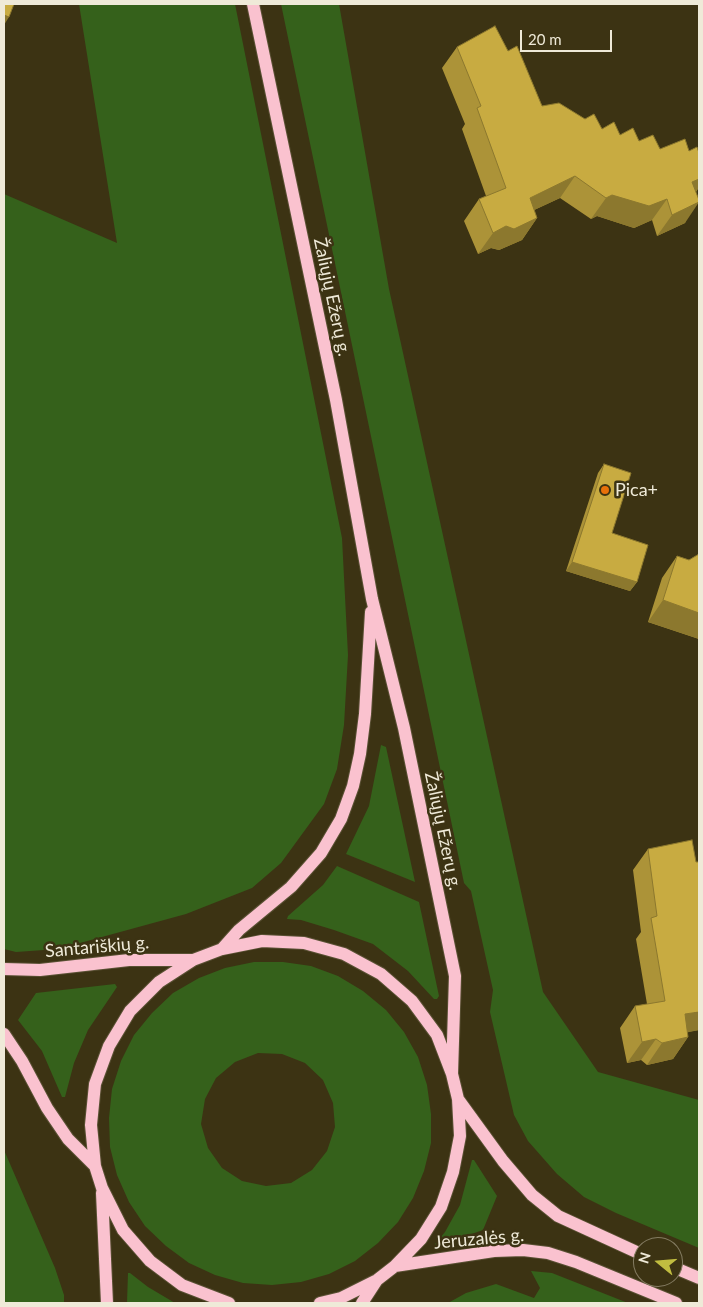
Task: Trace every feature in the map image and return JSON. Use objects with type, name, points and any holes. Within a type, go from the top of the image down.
[{"type":"main road","name":"Žaliųjų Ežerų g.","points":[[253,4],[336,400],[372,599],[404,728],[455,976],[452,1074]]},
{"type":"main road","name":"Žaliųjų Ežerų g.","points":[[222,949],[239,930],[291,887],[321,854],[341,819],[353,786],[360,754],[365,714],[372,599]]},
{"type":"main road","points":[[229,1303],[182,1285],[150,1261],[123,1230],[102,1188],[95,1166],[91,1125],[96,1084],[109,1046],[130,1011],[158,982],[193,960],[222,949],[262,941],[304,943],[344,954],[381,974],[412,1001],[437,1035],[452,1074],[458,1098],[460,1136],[453,1172],[441,1207],[421,1239],[395,1266],[377,1280],[340,1298],[320,1303]]},
{"type":"main road","name":"Santariškių g.","points":[[4,969],[40,970],[129,960],[193,960]]},
{"type":"main road","points":[[4,1034],[68,1140],[95,1166]]},
{"type":"main road","points":[[458,1098],[503,1161],[532,1195],[558,1216],[633,1250]]},
{"type":"main road","points":[[102,1188],[107,1303]]},
{"type":"main road","name":"Jeruzalės g.","points":[[395,1266],[494,1251],[523,1250],[548,1253],[576,1262],[676,1303]]},
{"type":"main road","points":[[683,1271],[699,1278]]},
{"type":"main road","points":[[362,1303],[377,1280]]},
{"type":"green space","points":[[79,4],[235,4],[342,538],[348,655],[344,725],[337,769],[324,804],[281,863],[252,888],[186,914],[58,949],[16,952],[4,949],[4,194],[117,243]]},
{"type":"green space","points":[[281,4],[339,4],[389,289],[543,992],[598,1072],[699,1100],[699,1248],[683,1241],[683,1237],[673,1237],[584,1197],[557,1174],[528,1141],[514,1115],[490,1012],[493,990],[471,891],[464,883]]},
{"type":"green space","points":[[381,745],[386,747],[415,882],[346,854],[369,806]]},
{"type":"green space","points":[[337,866],[419,902],[439,996],[437,999],[434,999],[408,971],[373,944],[301,920],[287,919],[323,885]]},
{"type":"green space","points":[[254,962],[283,962],[311,966],[338,976],[363,991],[386,1010],[404,1032],[418,1057],[427,1085],[431,1114],[431,1143],[424,1171],[413,1198],[398,1222],[378,1243],[355,1261],[329,1274],[301,1282],[272,1285],[243,1283],[215,1275],[189,1263],[166,1246],[145,1226],[129,1202],[117,1175],[110,1147],[109,1118],[112,1089],[121,1061],[134,1035],[152,1013],[173,993],[199,978],[225,968]],"holes":[[[258,1053],[282,1054],[305,1063],[323,1080],[333,1103],[335,1127],[327,1151],[312,1170],[291,1183],[266,1186],[242,1181],[222,1168],[208,1148],[201,1124],[205,1099],[216,1078],[235,1062]]]},
{"type":"green space","points":[[115,984],[117,987],[88,1030],[74,1063],[65,1097],[62,1097],[42,1051],[18,1020],[36,993]]},
{"type":"green space","points":[[4,1150],[55,1268],[64,1295],[64,1303],[4,1303]]},
{"type":"green space","points":[[472,1160],[474,1160],[497,1196],[483,1230],[437,1246],[435,1244],[445,1232],[460,1205]]},
{"type":"green space","points":[[531,1271],[552,1273],[628,1303],[448,1303],[466,1293],[496,1284],[534,1298],[540,1288]]},
{"type":"green space","points":[[128,1273],[130,1273],[148,1287],[175,1303],[127,1303]]},
{"type":"building","points":[[4,4],[14,4],[9,17],[4,15]]},
{"type":"building","points":[[495,26],[508,51],[517,46],[542,106],[559,103],[585,119],[594,114],[602,129],[614,122],[620,135],[633,128],[639,141],[653,135],[660,149],[685,139],[689,151],[697,147],[699,153],[699,179],[692,182],[699,202],[672,215],[667,199],[649,206],[612,195],[606,198],[575,176],[530,198],[537,218],[514,229],[506,226],[493,233],[479,199],[506,188],[477,108],[481,106],[457,47]]},
{"type":"building","points":[[604,464],[631,473],[612,533],[648,545],[637,582],[572,562]]},
{"type":"building","points":[[699,554],[699,613],[663,600],[677,556],[689,560]]},
{"type":"building","points":[[692,840],[696,862],[699,862],[699,1012],[685,1014],[688,1037],[662,1043],[656,1039],[642,1042],[635,1006],[665,1001],[651,918],[657,916],[648,849]]},
{"type":"place","name":"Pica+","points":[[605,490]]}]
